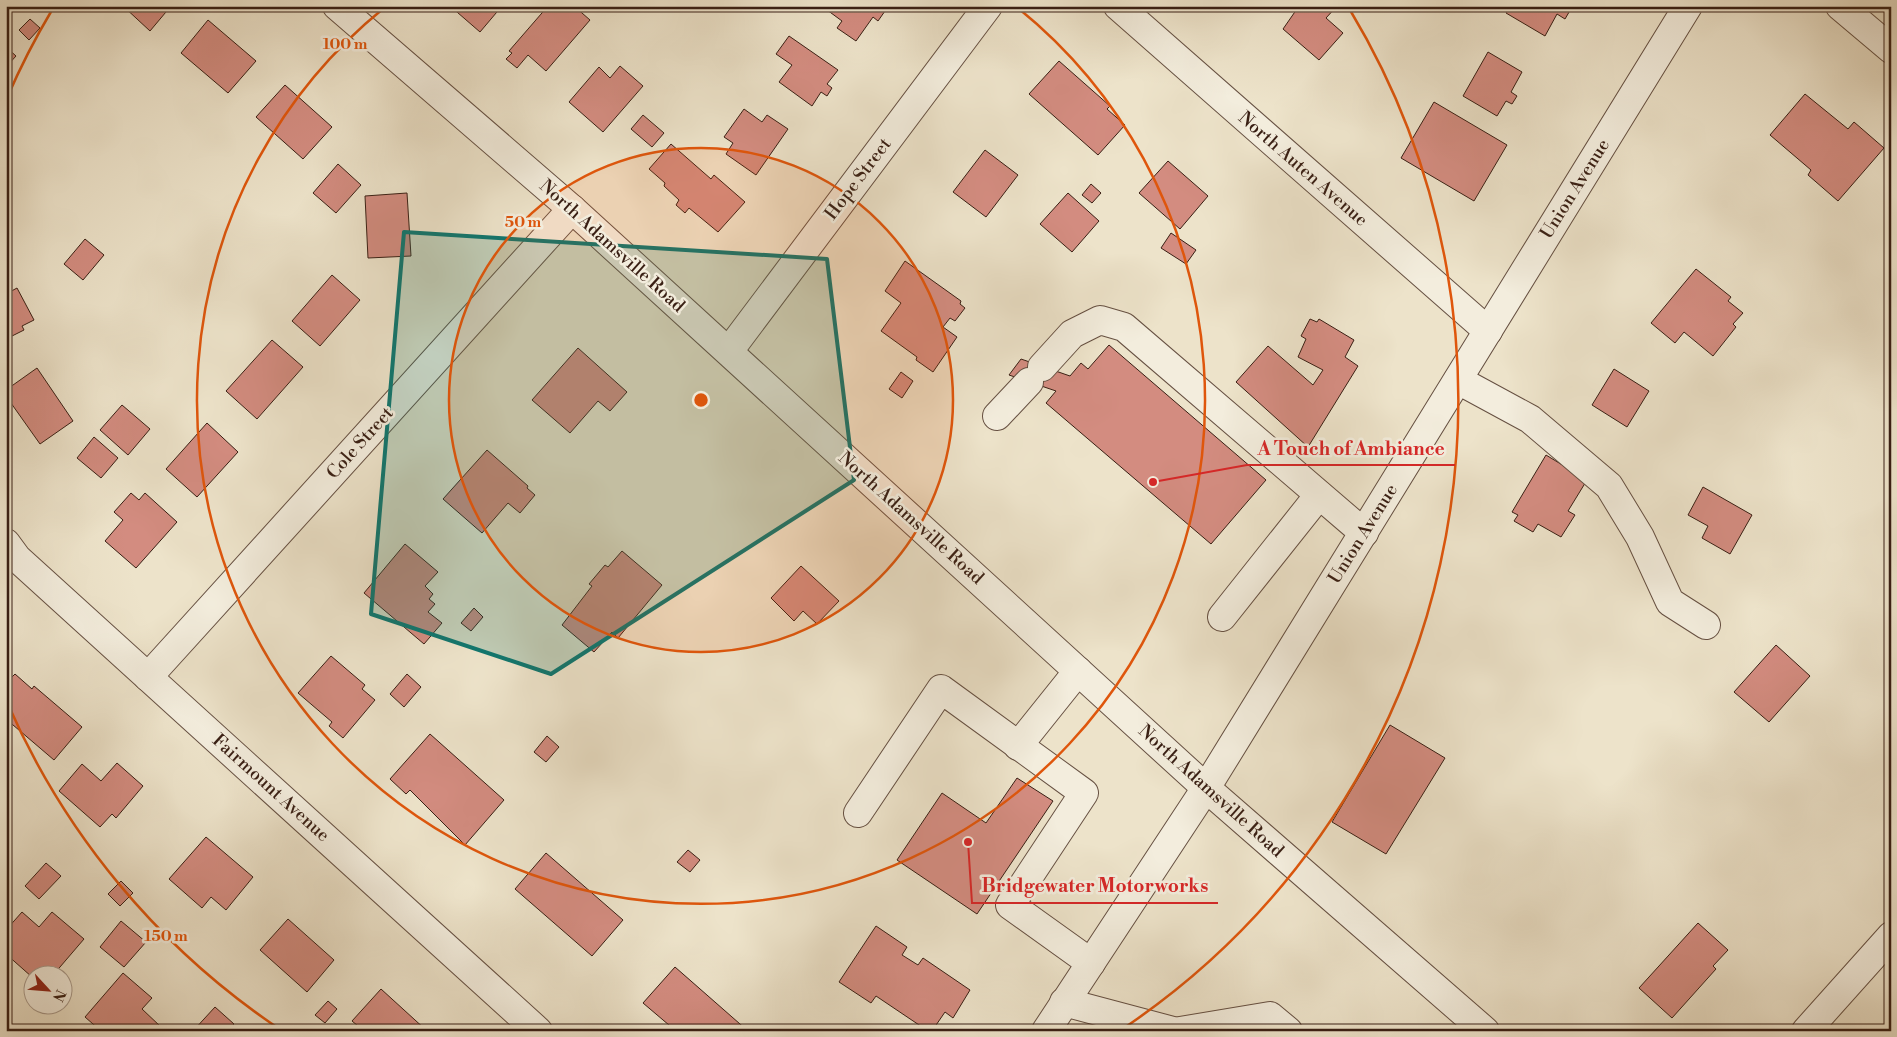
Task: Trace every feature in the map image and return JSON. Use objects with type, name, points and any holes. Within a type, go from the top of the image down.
[{"type":"street","name":"North Adamsville Road","points":[[338,6],[572,209],[1206,788],[1485,1031]]},
{"type":"street","name":"Hope Street","points":[[729,351],[988,6]]},
{"type":"street","name":"North Auten Avenue","points":[[1118,6],[1488,331]]},
{"type":"street","name":"Union Avenue","points":[[1046,1031],[1206,788],[1688,6]]},
{"type":"street","points":[[1840,6],[1891,49]]},
{"type":"street","name":"Cole Street","points":[[148,677],[572,209]]},
{"type":"street","points":[[997,416],[1072,334],[1100,320],[1124,327],[1364,533]]},
{"type":"street","points":[[1458,380],[1530,419],[1609,486],[1640,537],[1670,602],[1706,625]]},
{"type":"street","points":[[1222,618],[1319,495]]},
{"type":"street","name":"Fairmount Avenue","points":[[6,543],[17,558],[538,1031]]},
{"type":"street","points":[[1018,746],[1078,671]]},
{"type":"street","points":[[858,813],[941,689],[1084,793],[1010,905],[1091,962]]},
{"type":"street","points":[[1806,1031],[1891,936]]},
{"type":"street","points":[[1064,1002],[1173,1031]]},
{"type":"street","points":[[1180,1031],[1279,1023]]},
{"type":"highlighted area","points":[[404,232],[827,259],[854,480],[551,674],[371,614]]},
{"type":"building","points":[[123,6],[171,6],[150,31]]},
{"type":"building","points":[[450,6],[502,6],[480,32]]},
{"type":"building","points":[[548,6],[574,6],[590,20],[546,71],[528,55],[517,68],[506,59],[512,53],[509,51]]},
{"type":"building","points":[[879,6],[885,11],[878,21],[873,17],[856,41],[837,28],[842,21],[823,7]]},
{"type":"building","points":[[1299,6],[1337,6],[1326,18],[1343,33],[1319,60],[1283,29]]},
{"type":"building","points":[[1510,6],[1572,7],[1565,19],[1557,14],[1545,36],[1506,13]]},
{"type":"building","points":[[30,19],[40,28],[29,40],[19,30]]},
{"type":"building","points":[[208,20],[256,61],[228,93],[181,53]]},
{"type":"building","points":[[789,36],[838,70],[827,84],[832,88],[827,96],[821,92],[812,106],[779,82],[792,65],[776,54]]},
{"type":"building","points":[[6,47],[16,56],[6,67]]},
{"type":"building","points":[[1488,52],[1522,72],[1511,92],[1517,96],[1512,104],[1506,101],[1497,116],[1463,96]]},
{"type":"building","points":[[1059,61],[1110,106],[1107,109],[1125,125],[1098,155],[1029,94]]},
{"type":"building","points":[[620,66],[643,86],[603,132],[569,102],[599,67],[610,78]]},
{"type":"building","points":[[285,85],[332,127],[303,159],[256,117]]},
{"type":"building","points":[[1805,94],[1848,129],[1854,122],[1884,148],[1838,201],[1808,175],[1811,170],[1770,135]]},
{"type":"building","points":[[1434,102],[1507,145],[1474,201],[1401,158]]},
{"type":"building","points":[[744,109],[762,122],[767,115],[788,129],[756,175],[726,154],[733,143],[724,137]]},
{"type":"building","points":[[643,115],[664,133],[652,147],[631,129]]},
{"type":"building","points":[[671,144],[711,179],[714,175],[745,202],[718,232],[689,208],[685,213],[676,205],[679,200],[664,186],[665,183],[649,169]]},
{"type":"building","points":[[985,150],[1018,175],[986,217],[953,192]]},
{"type":"building","points":[[1168,161],[1208,196],[1180,229],[1139,193]]},
{"type":"building","points":[[338,164],[361,185],[336,213],[313,193]]},
{"type":"building","points":[[1091,184],[1101,193],[1092,203],[1082,195]]},
{"type":"building","points":[[407,193],[411,256],[368,258],[365,196]]},
{"type":"building","points":[[1068,193],[1099,221],[1072,252],[1040,224]]},
{"type":"building","points":[[1171,233],[1196,250],[1186,264],[1161,248]]},
{"type":"building","points":[[85,239],[104,255],[83,280],[64,264]]},
{"type":"building","points":[[905,261],[961,301],[960,304],[965,308],[955,321],[950,318],[943,327],[957,337],[933,372],[916,360],[917,357],[881,331],[901,303],[885,291]]},
{"type":"building","points":[[1696,269],[1731,297],[1728,301],[1743,313],[1733,324],[1736,327],[1713,356],[1684,332],[1675,343],[1651,323]]},
{"type":"building","points":[[332,275],[360,300],[320,346],[292,321]]},
{"type":"building","points":[[17,288],[34,320],[22,326],[24,330],[6,339],[6,294]]},
{"type":"building","points":[[1310,319],[1317,322],[1319,319],[1354,340],[1345,357],[1358,366],[1308,447],[1236,382],[1268,346],[1313,385],[1323,370],[1298,357],[1306,339],[1301,336]]},
{"type":"building","points":[[272,340],[303,367],[257,419],[226,391]]},
{"type":"building","points":[[1109,345],[1266,480],[1211,544],[1046,403],[1056,391],[1009,375],[1021,359],[1070,376],[1081,363],[1088,369]]},
{"type":"building","points":[[578,348],[627,392],[610,411],[598,401],[570,433],[532,400]]},
{"type":"building","points":[[37,368],[73,421],[40,444],[6,396],[6,390]]},
{"type":"building","points":[[1614,369],[1649,391],[1627,427],[1592,405]]},
{"type":"building","points":[[901,372],[913,381],[902,398],[889,389]]},
{"type":"building","points":[[122,405],[150,429],[128,455],[100,430]]},
{"type":"building","points":[[207,423],[238,452],[197,497],[166,469]]},
{"type":"building","points":[[94,437],[118,458],[101,478],[77,458]]},
{"type":"building","points":[[487,450],[528,486],[527,488],[535,495],[520,513],[508,503],[482,533],[443,499]]},
{"type":"building","points":[[1546,455],[1587,480],[1568,511],[1575,515],[1561,537],[1538,524],[1533,532],[1514,521],[1518,515],[1512,512]]},
{"type":"building","points":[[1703,487],[1752,515],[1730,554],[1702,538],[1708,526],[1688,515]]},
{"type":"building","points":[[131,493],[139,500],[145,493],[177,522],[136,568],[105,541],[123,520],[114,512]]},
{"type":"building","points":[[405,544],[438,572],[425,586],[433,594],[429,599],[435,604],[428,612],[442,623],[424,644],[364,593]]},
{"type":"building","points":[[622,551],[662,585],[618,638],[612,632],[594,652],[562,625],[592,586],[589,584],[605,565],[608,567]]},
{"type":"building","points":[[801,566],[839,601],[817,624],[803,611],[794,621],[771,598]]},
{"type":"building","points":[[474,608],[483,617],[471,631],[461,623]]},
{"type":"building","points":[[1776,645],[1810,676],[1769,722],[1734,692]]},
{"type":"building","points":[[331,656],[365,685],[362,689],[375,700],[343,738],[329,726],[332,722],[298,693]]},
{"type":"building","points":[[15,674],[32,689],[34,686],[82,727],[54,760],[6,719],[12,710],[6,705],[6,683]]},
{"type":"building","points":[[407,674],[421,687],[404,707],[390,694]]},
{"type":"building","points":[[1390,725],[1445,758],[1386,854],[1332,822]]},
{"type":"building","points":[[430,734],[504,800],[465,845],[410,790],[406,794],[390,779]]},
{"type":"building","points":[[547,736],[559,747],[546,762],[534,752]]},
{"type":"building","points":[[117,763],[143,786],[116,818],[112,814],[100,827],[59,791],[82,764],[101,781]]},
{"type":"building","points":[[1017,778],[1053,801],[977,914],[897,860],[942,793],[986,823]]},
{"type":"building","points":[[206,837],[253,877],[226,910],[211,897],[202,908],[169,879]]},
{"type":"building","points":[[688,850],[700,860],[690,872],[677,862]]},
{"type":"building","points":[[546,853],[623,920],[592,956],[515,889]]},
{"type":"building","points":[[46,863],[61,876],[39,899],[25,886]]},
{"type":"building","points":[[121,881],[133,893],[120,906],[108,894]]},
{"type":"building","points":[[22,912],[39,927],[52,912],[84,939],[63,964],[22,964],[22,968],[6,954],[6,930]]},
{"type":"building","points":[[288,919],[334,960],[307,992],[260,950]]},
{"type":"building","points":[[121,921],[146,942],[124,967],[100,947]]},
{"type":"building","points":[[1698,923],[1728,950],[1713,966],[1716,969],[1672,1018],[1639,988]]},
{"type":"building","points":[[876,926],[907,947],[902,955],[918,965],[923,958],[970,990],[953,1018],[945,1012],[932,1031],[928,1031],[876,996],[871,1003],[839,982]]},
{"type":"building","points":[[675,967],[748,1031],[676,1031],[643,1003]]},
{"type":"building","points":[[123,973],[152,998],[142,1009],[160,1026],[156,1031],[101,1031],[85,1017]]},
{"type":"building","points":[[381,989],[426,1031],[364,1031],[352,1021]]},
{"type":"building","points":[[328,1001],[337,1009],[325,1023],[315,1015]]},
{"type":"building","points":[[215,1007],[234,1024],[227,1031],[193,1031]]},
{"type":"place","name":"A Touch of Ambiance","points":[[1153,482]]},
{"type":"place","name":"Bridgewater Motorworks","points":[[968,842]]}]
